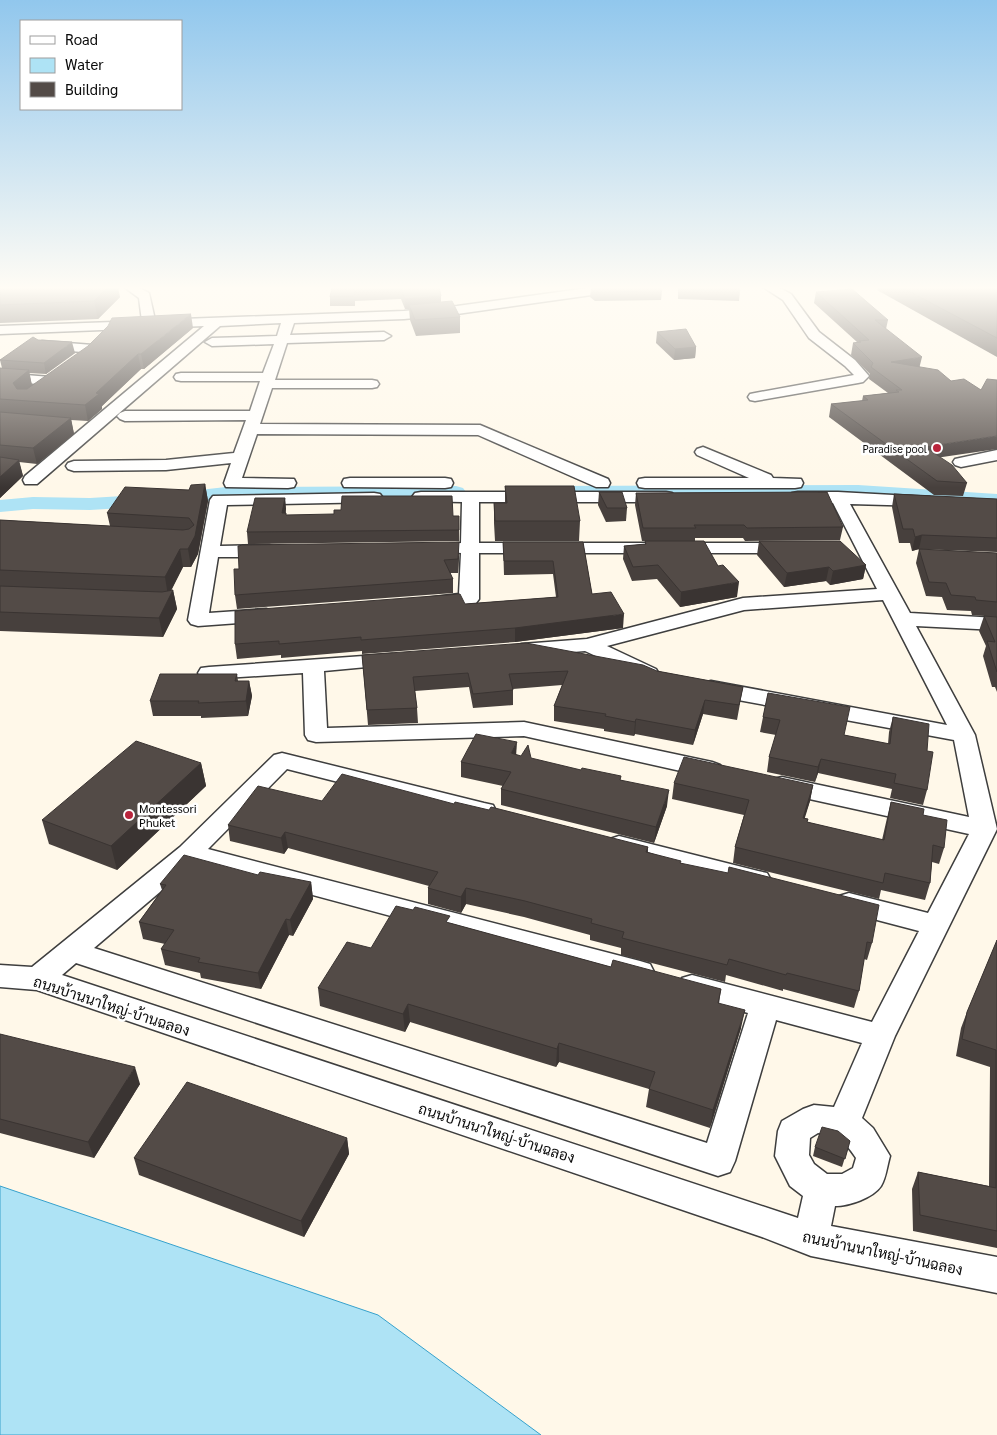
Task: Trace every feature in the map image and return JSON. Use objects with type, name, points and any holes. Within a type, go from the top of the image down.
[{"type":"street","points":[[79,360],[87,354]]},
{"type":"street","points":[[17,469],[36,475],[180,354]]},
{"type":"street","points":[[277,354],[232,483],[796,483]]},
{"type":"street","points":[[755,397],[858,379],[862,376],[838,354]]},
{"type":"street","points":[[32,395],[65,370]]},
{"type":"street","points":[[0,377],[51,381]]},
{"type":"street","points":[[181,377],[372,384]]},
{"type":"street","points":[[126,416],[480,430],[602,483]]},
{"type":"street","points":[[74,427],[92,428]]},
{"type":"street","points":[[703,452],[772,483]]},
{"type":"street","points":[[962,462],[997,456]]},
{"type":"street","points":[[74,466],[166,465],[242,457]]},
{"type":"street","points":[[411,604],[469,599],[471,497]]},
{"type":"street","points":[[285,613],[198,620],[219,500],[471,497],[838,497],[937,502]]},
{"type":"street","points":[[838,497],[855,548],[888,594],[964,735],[984,829],[880,1036],[844,1122]]},
{"type":"street","points":[[441,548],[805,548]]},
{"type":"street","points":[[210,552],[287,551]]},
{"type":"street","points":[[500,652],[588,645],[743,604],[888,594]]},
{"type":"street","points":[[901,619],[997,624]]},
{"type":"street","points":[[588,645],[656,678],[665,680]]},
{"type":"street","points":[[209,673],[411,658]]},
{"type":"street","points":[[313,666],[316,736],[524,729],[735,775]]},
{"type":"street","points":[[694,685],[964,735]]},
{"type":"street","points":[[38,979],[189,853],[282,760],[503,816]]},
{"type":"street","points":[[763,781],[984,829]]},
{"type":"street","points":[[599,840],[782,886]]},
{"type":"street","points":[[189,853],[880,1036]]},
{"type":"street","points":[[830,898],[936,925]]},
{"type":"street","points":[[71,951],[718,1161],[765,1006]]},
{"type":"street","name":"ถนนบ้านนาใหญ่-บ้านฉลอง","points":[[0,976],[38,979],[811,1239],[997,1275]]},
{"type":"street","points":[[814,1119],[844,1122],[862,1138],[873,1156],[868,1177],[847,1190],[821,1190],[802,1175],[792,1156],[794,1132],[814,1119]]},
{"type":"street","points":[[811,1239],[821,1190]]},
{"type":"water","points":[[0,1186],[378,1315],[541,1435],[0,1435]]},
{"type":"building","points":[[9,354],[56,354],[44,363],[0,360]]},
{"type":"building","points":[[77,354],[141,354],[138,354],[96,393],[99,394],[85,405],[0,399],[0,368],[29,370],[13,383],[17,389],[27,389]]},
{"type":"building","points":[[864,354],[918,354],[922,357],[891,362],[938,370],[951,381],[964,379],[981,390],[987,379],[997,380],[997,436],[925,447],[952,465],[967,483],[937,481],[831,404],[868,400],[863,396],[899,392],[896,390],[902,390],[871,367],[873,363]]},
{"type":"building","points":[[0,412],[71,418],[33,448],[0,445]]},
{"type":"building","points":[[0,457],[19,460],[0,477]]},
{"type":"building","points":[[205,484],[195,536],[188,549],[180,549],[165,577],[0,570],[0,520],[189,529],[194,525],[189,518],[107,513],[125,487],[189,490],[191,485]]},
{"type":"building","points":[[505,486],[574,486],[580,521],[495,521],[494,503],[507,503]]},
{"type":"building","points":[[599,492],[622,492],[627,508],[607,508]]},
{"type":"building","points":[[827,492],[843,527],[747,528],[744,525],[694,525],[696,528],[643,528],[636,493]]},
{"type":"building","points":[[894,494],[997,499],[997,538],[922,535],[915,537],[913,529],[903,529]]},
{"type":"building","points":[[342,496],[452,496],[453,516],[459,516],[459,530],[247,532],[255,498],[285,498],[282,513],[286,513],[286,515],[334,514],[334,510],[341,510]]},
{"type":"building","points":[[645,541],[704,541],[718,566],[723,565],[739,582],[681,592],[658,565],[633,567],[624,546],[646,544]]},
{"type":"building","points":[[759,541],[840,541],[866,565],[833,571],[829,567],[787,573]]},
{"type":"building","points":[[459,542],[458,559],[444,560],[453,579],[235,595],[234,569],[239,569],[238,546]]},
{"type":"building","points":[[503,542],[583,542],[592,594],[611,592],[624,614],[515,628],[361,640],[361,637],[279,644],[279,641],[235,644],[235,611],[460,594],[465,604],[558,597],[553,561],[504,561]]},
{"type":"building","points":[[919,549],[997,553],[997,602],[976,600],[975,597],[951,595],[946,583],[929,582]]},
{"type":"building","points":[[0,586],[162,592],[173,590],[159,618],[0,612]]},
{"type":"building","points":[[984,616],[997,617],[997,672],[987,641],[995,642]]},
{"type":"building","points":[[526,643],[643,665],[657,671],[743,687],[739,705],[705,700],[695,730],[636,719],[635,722],[605,716],[606,714],[554,706],[568,671],[509,674],[513,690],[473,694],[468,673],[413,677],[417,708],[367,710],[362,655]]},
{"type":"building","points":[[160,674],[237,674],[235,681],[249,681],[246,701],[198,703],[199,701],[150,701]]},
{"type":"building","points":[[768,693],[850,707],[844,735],[890,744],[893,717],[929,724],[927,751],[933,752],[927,790],[894,783],[896,774],[821,759],[818,767],[769,757],[780,720],[763,717]]},
{"type":"building","points":[[476,734],[517,742],[511,753],[521,756],[528,745],[531,758],[581,770],[582,768],[621,776],[620,780],[669,790],[656,827],[501,789],[511,772],[461,762]]},
{"type":"building","points":[[136,741],[201,763],[111,846],[42,820]]},
{"type":"building","points":[[684,757],[813,785],[803,818],[808,819],[807,822],[884,840],[891,802],[924,809],[923,815],[947,820],[944,848],[933,845],[930,883],[885,873],[883,883],[735,847],[749,800],[674,783]]},
{"type":"building","points":[[342,774],[454,804],[455,802],[489,810],[491,807],[648,847],[646,852],[681,861],[680,863],[728,873],[729,867],[879,905],[872,943],[867,942],[859,991],[787,973],[786,975],[729,959],[727,965],[622,938],[624,932],[591,923],[592,919],[525,901],[466,888],[461,897],[428,888],[438,872],[285,832],[281,838],[228,825],[258,786],[322,801]]},
{"type":"building","points":[[184,855],[258,875],[260,872],[311,882],[290,920],[286,919],[258,973],[198,962],[200,958],[161,949],[174,930],[139,922],[166,885],[160,884]]},
{"type":"building","points":[[396,906],[413,910],[415,907],[450,916],[446,922],[611,967],[613,960],[721,989],[718,1003],[745,1010],[713,1110],[649,1089],[655,1072],[559,1043],[557,1049],[408,1004],[403,1014],[318,988],[347,942],[371,948]]},
{"type":"building","points":[[997,940],[997,1231],[920,1215],[918,1172],[996,1188],[996,1050],[962,1039],[967,1012]]},
{"type":"building","points":[[0,1034],[135,1067],[88,1142],[0,1119]]},
{"type":"building","points":[[187,1082],[347,1138],[301,1221],[134,1158]]},
{"type":"building","points":[[822,1127],[838,1131],[850,1141],[845,1159],[815,1147]]},
{"type":"waterway","points":[[540,492],[858,491],[997,500]]},
{"type":"waterway","points":[[0,506],[33,503],[90,504],[172,499],[226,493],[456,492]]},
{"type":"place","name":"Paradise pool","points":[[937,448]]},
{"type":"place","name":"Montessori Phuket","points":[[129,815]]}]
